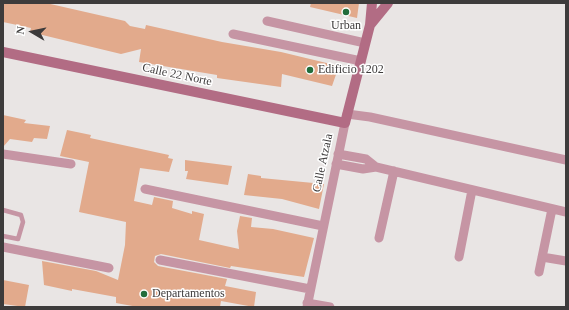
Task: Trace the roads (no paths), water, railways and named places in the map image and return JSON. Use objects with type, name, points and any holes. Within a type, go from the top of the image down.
[{"type":"street","name":"Calle Atzala","points":[[307,305],[346,118],[370,25],[372,3]]},
{"type":"street","name":"Calle Atzala","points":[[370,25],[388,3]]},
{"type":"street","points":[[268,21],[365,43]]},
{"type":"street","points":[[233,34],[361,61]]},
{"type":"street","name":"Calle 22 Norte","points":[[3,52],[346,118]]},
{"type":"street","points":[[346,118],[370,117],[566,160]]},
{"type":"street","points":[[3,154],[71,164]]},
{"type":"street","points":[[338,154],[366,159],[376,167]]},
{"type":"street","points":[[336,164],[363,169],[376,167],[566,212]]},
{"type":"street","points":[[379,238],[394,171]]},
{"type":"street","points":[[145,189],[323,226]]},
{"type":"street","points":[[459,257],[472,190]]},
{"type":"street","points":[[539,272],[552,209]]},
{"type":"street","points":[[3,247],[109,268]]},
{"type":"street","points":[[542,257],[566,261]]},
{"type":"street","points":[[160,260],[310,290]]},
{"type":"street","points":[[307,305],[330,307]]},
{"type":"lane","points":[[3,210],[21,215],[23,222],[18,239],[3,236]]},
{"type":"place","name":"Urban","points":[[346,12]]},
{"type":"place","name":"Edificio 1202","points":[[310,70]]},
{"type":"place","name":"Departamentos","points":[[144,294]]}]
